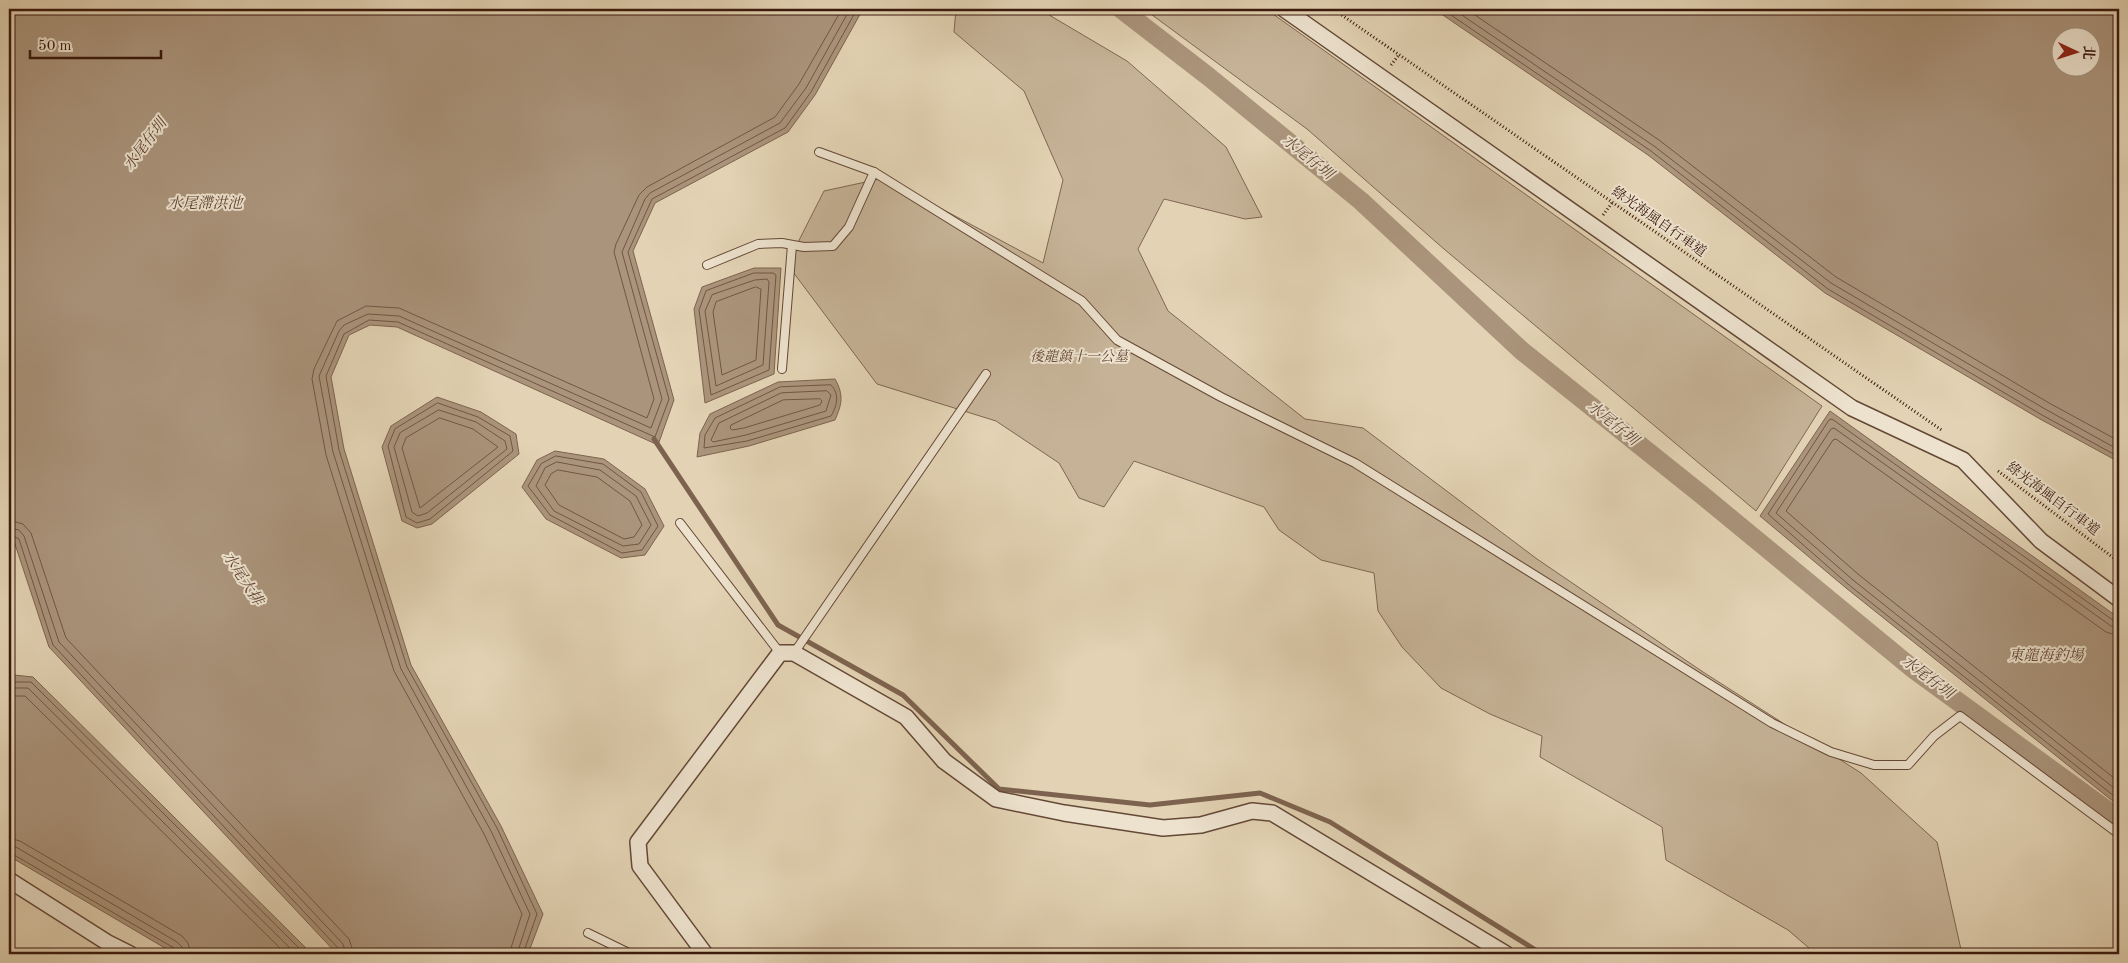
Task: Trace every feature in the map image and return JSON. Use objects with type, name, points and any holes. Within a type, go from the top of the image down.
[{"type":"street","points":[[1284,9],[1844,402],[1963,460],[2041,542],[2119,599]]},
{"type":"street","points":[[705,954],[640,866],[638,842],[791,650],[906,717],[944,761],[996,799],[1064,813],[1163,828],[1201,825],[1252,811],[1272,813],[1506,954]]},
{"type":"street","points":[[9,880],[108,943],[130,954]]},
{"type":"lane","points":[[819,152],[874,172],[1082,301],[1117,340],[1221,397],[1355,463],[1772,723],[1831,752],[1874,765],[1908,766],[1934,736],[1960,716],[2119,834]]},
{"type":"lane","points":[[707,265],[758,244],[804,247],[833,246],[849,227],[874,172]]},
{"type":"lane","points":[[782,369],[792,245]]},
{"type":"lane","points":[[680,523],[791,650],[808,632],[986,374]]},
{"type":"lane","points":[[588,933],[631,954]]},
{"type":"path","name":"綠光海風自行車道","points":[[1333,9],[1949,436]]},
{"type":"path","name":"綠光海風自行車道","points":[[1994,468],[2119,562]]},
{"type":"green space","name":"後龍鎮十一公墓","points":[[956,9],[1039,9],[1127,61],[1226,147],[1262,217],[1245,219],[1164,199],[1138,249],[1168,311],[1305,419],[1363,428],[1537,559],[1703,672],[1861,773],[1937,842],[1962,954],[1816,954],[1788,930],[1666,860],[1662,827],[1540,757],[1542,736],[1490,714],[1441,688],[1402,647],[1378,611],[1374,573],[1321,560],[1279,530],[1264,507],[1134,461],[1104,507],[1079,498],[1059,463],[996,421],[877,384],[787,264],[824,191],[884,178],[1043,263],[1063,180],[1024,91],[954,32]]},
{"type":"green space","points":[[1144,9],[1266,9],[1822,406],[1756,511],[1444,249],[1307,129]]},
{"type":"water","name":"水尾滯洪池","points":[[9,9],[863,9],[815,95],[788,132],[655,203],[633,251],[674,400],[658,445],[397,327],[370,325],[349,335],[331,377],[344,449],[411,665],[501,826],[543,914],[528,954],[337,954],[49,647],[14,541],[9,538]]},
{"type":"water","points":[[1434,9],[2119,9],[2119,462],[2040,419],[1825,293],[1648,155]]},
{"type":"water","points":[[754,268],[781,268],[774,374],[705,403],[694,309],[702,287]]},
{"type":"water","points":[[835,379],[840,390],[841,400],[835,420],[749,446],[697,457],[700,433],[710,414],[778,382]]},
{"type":"water","points":[[437,397],[481,412],[516,434],[519,454],[432,524],[417,528],[402,521],[382,447],[391,426]]},
{"type":"water","name":"東龍海釣場","points":[[1830,411],[2119,618],[2119,806],[1846,588],[1760,516]]},
{"type":"water","points":[[555,451],[604,459],[645,489],[664,526],[645,555],[621,558],[546,519],[522,487],[537,460]]},
{"type":"water","points":[[14,675],[33,677],[312,954],[175,954],[9,856],[9,678]]},
{"type":"waterway","name":"水尾仔圳","points":[[1121,9],[1209,77],[1361,201],[1522,351],[1702,495],[1912,668],[2119,819]]},
{"type":"waterway","points":[[654,439],[778,625],[903,695],[999,789],[1150,805],[1260,793],[1330,822],[1542,954]]},
{"type":"water label","name":"水尾大排","points":[[242,579]]}]
